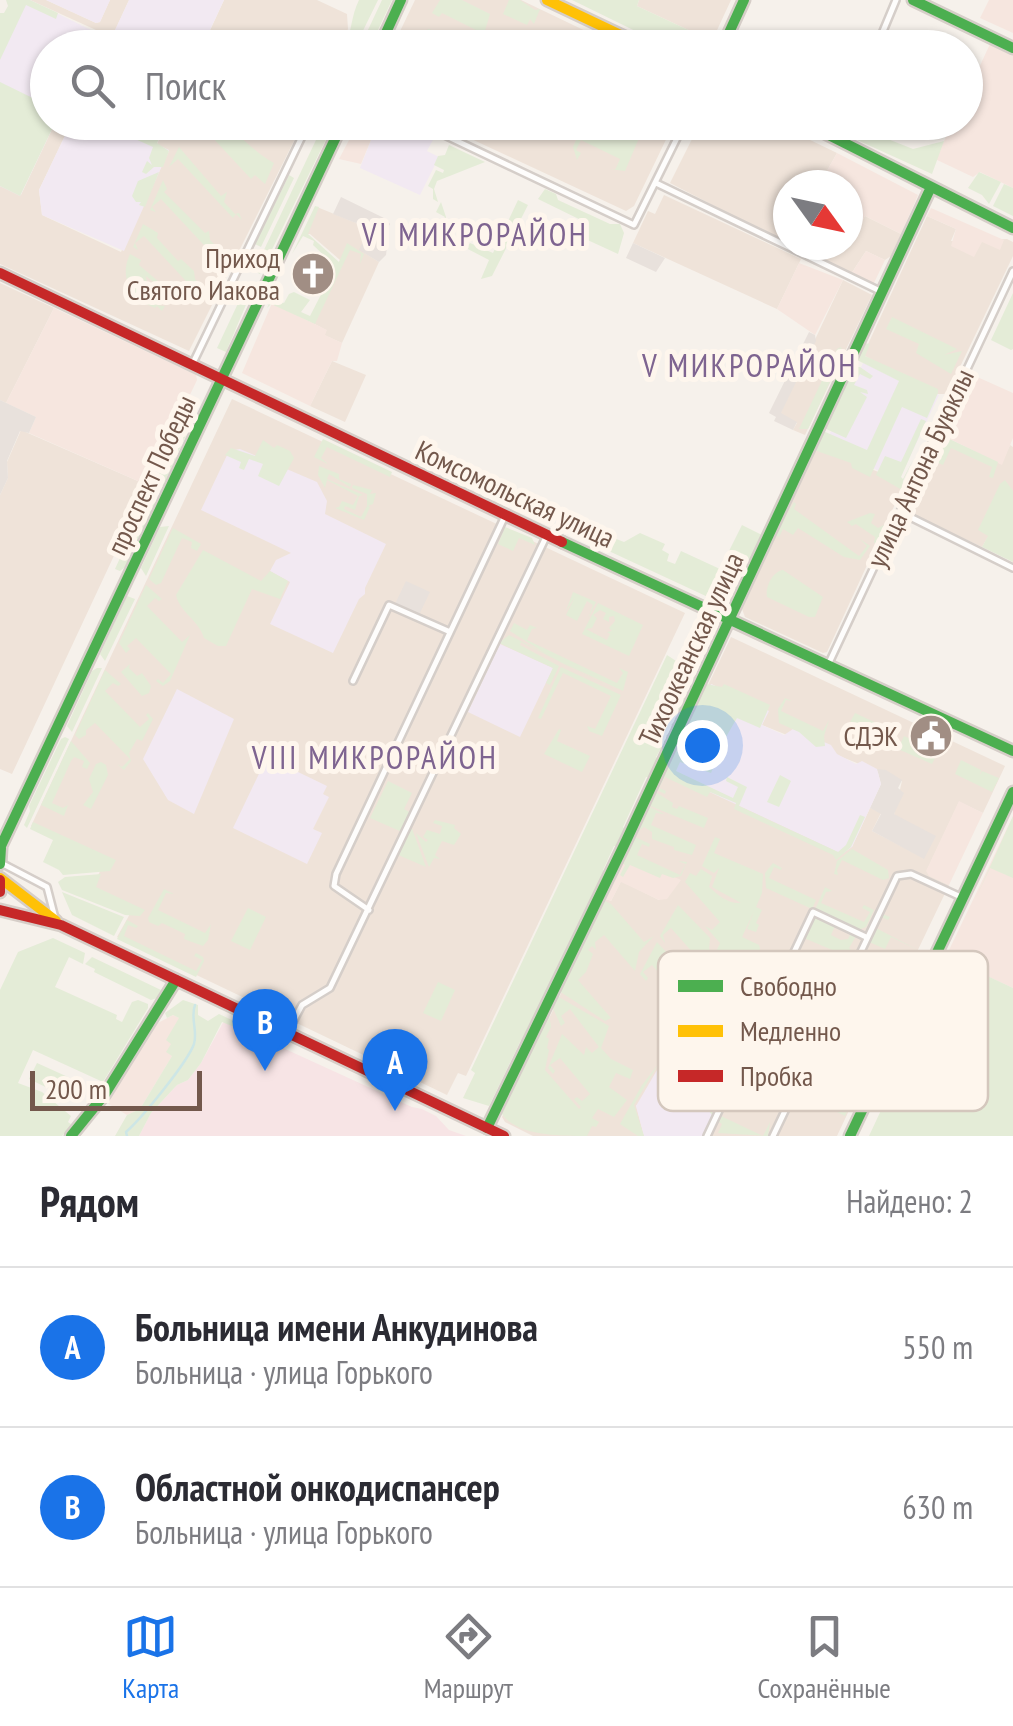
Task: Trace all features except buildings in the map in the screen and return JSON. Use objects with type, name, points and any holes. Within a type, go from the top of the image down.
[{"type":"main road","points":[[388,30],[402,0]]},
{"type":"main road","points":[[547,0],[610,30]]},
{"type":"main road","points":[[730,30],[744,0]]},
{"type":"main road","points":[[913,0],[976,30]]},
{"type":"main road","points":[[983,34],[1013,48]]},
{"type":"main road","name":"проспект Победы","points":[[0,863],[0,848],[334,140]]},
{"type":"main road","points":[[840,140],[1013,228]]},
{"type":"main road","name":"Тихоокеанская улица","points":[[487,1128],[931,187]]},
{"type":"main road","name":"Комсомольская улица","points":[[0,273],[505,516],[1013,752]]},
{"type":"main road","points":[[938,951],[1013,792]]},
{"type":"main road","points":[[1,883],[58,923],[504,1136]]},
{"type":"main road","points":[[0,910],[58,923]]},
{"type":"main road","points":[[71,1136],[105,1094],[176,980]]},
{"type":"main road","points":[[850,1136],[862,1111]]},
{"type":"street","points":[[884,30],[896,0]]},
{"type":"street","points":[[192,364],[300,140]]},
{"type":"street","points":[[455,140],[634,225],[677,140]]},
{"type":"street","points":[[656,184],[882,292]]},
{"type":"street","name":"улица Антона Буюклы","points":[[828,665],[1013,271]]},
{"type":"street","points":[[900,512],[1013,568]]},
{"type":"street","points":[[367,913],[334,886],[336,874],[505,516]]},
{"type":"street","points":[[287,1033],[302,1005],[330,988],[548,534]]},
{"type":"street","points":[[352,681],[389,605],[448,632]]},
{"type":"street","points":[[0,863],[46,887],[58,923]]},
{"type":"street","points":[[1,883],[17,872]]},
{"type":"street","points":[[859,951],[900,874],[919,876],[963,898]]},
{"type":"street","points":[[795,951],[813,912],[866,937]]},
{"type":"street","points":[[707,1136],[719,1111]]},
{"type":"street","points":[[773,1136],[785,1111]]},
{"type":"shaded area","points":[[30,0],[46,0],[96,23],[110,0],[129,0],[115,30],[96,30]]},
{"type":"shaded area","points":[[30,0],[91,30],[30,30],[30,140],[47,140],[20,196],[0,186],[0,29]]},
{"type":"shaded area","points":[[46,0],[110,0],[96,23]]},
{"type":"shaded area","points":[[129,0],[224,0],[210,30],[115,30]]},
{"type":"shaded area","points":[[224,0],[317,0],[347,14],[348,29],[348,30],[210,30]]},
{"type":"shaded area","points":[[415,0],[521,0],[584,30],[401,30]]},
{"type":"shaded area","points":[[639,0],[731,0],[717,30],[688,30],[637,6]]},
{"type":"shaded area","points":[[989,0],[1013,0],[1013,33],[980,18]]},
{"type":"shaded area","points":[[990,44],[1013,55],[1013,188],[980,172],[973,177],[935,159],[944,140],[983,140],[983,59]]},
{"type":"shaded area","points":[[47,140],[63,140],[39,190],[42,215],[121,252],[169,151],[157,144],[159,140],[294,140],[189,351],[0,264],[0,186],[21,195]]},
{"type":"shaded area","points":[[63,140],[148,140],[169,150],[124,251],[42,215],[39,190]]},
{"type":"shaded area","points":[[349,140],[371,140],[361,164],[339,159]]},
{"type":"shaded area","points":[[371,140],[433,140],[427,151],[439,157],[420,195],[360,168]]},
{"type":"shaded area","points":[[474,140],[666,140],[634,206],[626,211]]},
{"type":"shaded area","points":[[692,140],[810,140],[837,153],[827,170],[773,170],[773,236],[670,183]]},
{"type":"shaded area","points":[[837,153],[918,195],[901,234],[865,216],[863,220],[863,170],[827,170]]},
{"type":"shaded area","points":[[664,195],[773,246],[773,260],[801,260],[777,309],[633,243],[648,211],[655,214]]},
{"type":"shaded area","points":[[341,197],[390,224],[380,243],[387,247],[386,255],[379,262],[359,250],[368,231],[366,227],[333,214]]},
{"type":"shaded area","points":[[317,207],[366,227],[363,252],[379,262],[342,343],[324,335],[326,330],[311,322],[340,260],[305,234]]},
{"type":"shaded area","points":[[931,208],[1004,240],[1000,250],[982,242],[974,257],[951,246],[956,229],[927,216]]},
{"type":"shaded area","points":[[865,216],[901,234],[891,256],[885,260],[866,251],[863,256]]},
{"type":"shaded area","points":[[927,216],[956,229],[951,241],[1013,242],[1013,256],[947,394],[938,394],[863,355]]},
{"type":"shaded area","points":[[633,243],[665,258],[656,272],[626,258]]},
{"type":"shaded area","points":[[866,251],[885,260],[873,285],[851,274]]},
{"type":"shaded area","points":[[821,260],[860,260],[851,274]]},
{"type":"shaded area","points":[[799,263],[843,280],[815,335],[777,309]]},
{"type":"shaded area","points":[[843,280],[872,295],[805,435],[793,430],[797,423],[780,414]]},
{"type":"shaded area","points":[[0,283],[54,308],[6,403],[0,400]]},
{"type":"shaded area","points":[[272,303],[327,330],[325,335],[342,343],[337,361],[332,361],[310,406],[242,373]]},
{"type":"shaded area","points":[[54,308],[196,375],[147,485],[29,433],[36,417],[6,403]]},
{"type":"shaded area","points":[[809,332],[816,341],[781,413],[797,422],[793,430],[774,421],[776,417],[769,413]]},
{"type":"shaded area","points":[[332,361],[366,375],[345,422],[310,406]]},
{"type":"shaded area","points":[[864,361],[939,395],[899,480],[824,446]]},
{"type":"shaded area","points":[[975,376],[1013,393],[1013,438],[1002,465],[946,437]]},
{"type":"shaded area","points":[[232,399],[685,613],[466,1076],[458,1073],[447,1095],[117,937],[131,912],[90,892],[105,861],[31,826]]},
{"type":"shaded area","points":[[0,400],[36,417],[29,433],[20,431],[7,461],[8,478],[0,495]]},
{"type":"shaded area","points":[[21,430],[147,485],[12,774],[0,769],[0,495],[8,478],[7,462]]},
{"type":"shaded area","points":[[945,437],[1001,464],[1010,445],[1013,447],[1013,494],[982,547],[914,515],[912,505]]},
{"type":"shaded area","points":[[817,448],[899,480],[903,487],[827,652],[823,653],[745,617],[742,609]]},
{"type":"shaded area","points":[[240,449],[317,482],[327,501],[325,514],[386,544],[333,653],[270,624],[290,582],[270,571],[276,560],[291,553],[201,510],[229,451]]},
{"type":"shaded area","points":[[406,581],[430,592],[419,615],[395,604]]},
{"type":"shaded area","points":[[731,637],[1005,766],[983,813],[959,802],[927,870],[930,876],[949,885],[917,951],[658,951],[658,1103],[636,1105],[644,1136],[533,1136],[505,1122],[502,1117],[606,899],[611,901],[621,881],[659,900],[680,881],[627,855]],"holes":[[[711,684],[768,710],[762,725],[902,781],[894,814],[924,858],[872,831],[881,813],[870,808],[852,847]]]},
{"type":"shaded area","points":[[500,644],[553,668],[520,737],[468,712]]},
{"type":"shaded area","points":[[711,684],[769,711],[762,725],[784,735],[793,729],[831,745],[837,754],[856,764],[862,761],[877,769],[881,784],[852,847],[842,854],[669,773]]},
{"type":"shaded area","points":[[177,689],[234,719],[194,814],[168,800],[143,759]]},
{"type":"shaded area","points":[[267,757],[327,786],[323,794],[329,797],[313,829],[322,833],[307,864],[233,828]]},
{"type":"shaded area","points":[[877,769],[902,780],[898,788],[904,793],[894,814],[936,836],[924,859],[872,831],[881,814],[870,808],[881,784]]},
{"type":"shaded area","points":[[959,801],[983,813],[949,885],[926,871]]},
{"type":"shaded area","points":[[1013,816],[1013,988],[988,977],[988,951],[949,951]]},
{"type":"shaded area","points":[[627,855],[681,880],[667,899],[659,900],[621,882],[611,901],[606,899]]},
{"type":"shaded area","points":[[173,1015],[179,1018],[180,1043],[140,1109],[127,1115],[107,1103],[156,1024]]},
{"type":"shaded area","points":[[224,1021],[422,1109],[436,1116],[449,1130],[466,1136],[139,1136],[151,1113],[201,1063]]},
{"type":"shaded area","points":[[658,1068],[658,1111],[715,1111],[703,1136],[644,1136],[636,1106]]},
{"type":"shaded area","points":[[714,1111],[849,1111],[837,1136],[703,1136]]},
{"type":"green space","points":[[6,0],[30,0],[58,13],[56,19],[26,5],[0,60],[0,13],[8,6]]},
{"type":"green space","points":[[359,0],[378,0],[363,30],[350,30]]},
{"type":"green space","points":[[382,0],[392,0],[378,30],[368,30]]},
{"type":"green space","points":[[440,0],[462,0],[490,14],[485,30],[476,30],[442,13],[439,17],[432,13]]},
{"type":"green space","points":[[509,0],[520,0],[540,9],[534,24],[530,19],[527,25],[503,14]]},
{"type":"green space","points":[[572,0],[639,0],[637,6],[688,30],[633,30]]},
{"type":"green space","points":[[0,82],[30,97],[30,140],[47,140],[20,196],[0,186]]},
{"type":"green space","points":[[137,140],[158,140],[157,143],[169,151],[163,167],[154,167],[146,174],[142,172],[147,161],[152,165],[149,158],[153,147]]},
{"type":"green space","points":[[215,140],[243,140],[274,163],[265,184],[255,175],[251,179]]},
{"type":"green space","points":[[316,140],[326,140],[260,274],[254,271]]},
{"type":"green space","points":[[576,140],[581,140],[577,160],[573,147]]},
{"type":"green space","points":[[581,140],[638,140],[625,171],[615,170],[620,159]]},
{"type":"green space","points":[[857,140],[890,140],[913,149],[944,141],[932,174]]},
{"type":"green space","points":[[449,145],[485,162],[437,181],[434,189],[438,202],[428,186],[436,170],[443,173],[434,165]]},
{"type":"green space","points":[[179,147],[221,196],[227,192],[224,202],[235,214],[239,213],[242,220],[236,214],[233,218],[178,159],[169,167]]},
{"type":"green space","points":[[159,172],[145,207],[139,205],[141,202],[132,196],[138,181]]},
{"type":"green space","points":[[979,172],[1001,182],[989,204],[968,188]]},
{"type":"green space","points":[[289,175],[294,178],[261,247],[255,244]]},
{"type":"green space","points":[[163,180],[167,189],[164,192],[205,233],[209,231],[210,240],[222,252],[221,257],[216,258],[161,199],[152,207],[156,212],[150,210]]},
{"type":"green space","points":[[1004,184],[1013,188],[1013,216],[993,206]]},
{"type":"green space","points":[[545,189],[556,194],[558,200],[610,224],[620,224],[624,233],[618,254],[581,237],[587,223],[538,199]]},
{"type":"green space","points":[[518,200],[528,205],[492,276],[481,279],[489,260],[437,233],[445,217],[436,212],[441,202],[446,217],[440,231],[467,247],[470,243],[493,253]]},
{"type":"green space","points":[[315,206],[319,207],[308,234],[339,262],[347,243],[364,254],[360,264],[361,254],[350,250],[315,324],[271,304],[267,308],[276,289],[274,299],[284,303],[294,292],[310,300],[301,312],[310,316],[328,281],[324,276],[331,262],[313,245],[314,241],[303,236],[292,254]]},
{"type":"green space","points":[[143,224],[158,233],[157,238],[178,261],[181,259],[194,271],[203,289],[198,294],[144,236],[135,243],[138,250],[133,247]]},
{"type":"green space","points":[[130,254],[141,260],[139,265],[165,287],[163,290],[146,276],[147,283],[142,279],[138,284],[150,294],[136,288],[157,305],[165,306],[162,311],[146,304],[144,298],[144,303],[141,301],[129,286],[126,268]]},
{"type":"green space","points":[[1013,293],[1013,349],[1011,350],[991,340]]},
{"type":"green space","points":[[241,297],[248,300],[226,352],[217,348]]},
{"type":"green space","points":[[892,317],[957,349],[944,355],[962,351],[951,374],[916,353],[919,344],[886,329]]},
{"type":"green space","points":[[864,343],[870,344],[865,356],[938,389],[927,418],[902,407],[870,477],[852,468],[851,463],[814,450],[823,431],[867,450],[899,381],[855,359]]},
{"type":"green space","points":[[841,347],[843,354],[808,429],[799,429],[837,349]]},
{"type":"green space","points":[[853,367],[873,376],[870,379],[860,374],[854,385],[868,394],[860,392],[867,397],[846,438],[824,428]]},
{"type":"green space","points":[[186,416],[191,424],[163,486],[153,486]]},
{"type":"green space","points":[[921,419],[926,421],[901,477],[913,460],[902,490],[876,475],[885,456],[901,462]]},
{"type":"green space","points":[[945,437],[998,462],[993,478],[989,477],[992,467],[951,448],[943,465],[934,461]]},
{"type":"green space","points":[[323,439],[392,472],[390,477],[327,447],[321,458],[328,464],[314,457]]},
{"type":"green space","points":[[263,440],[274,448],[277,445],[290,451],[294,458],[279,486],[258,476],[263,464],[249,459],[244,470],[239,468],[241,462],[225,455],[231,448],[255,456]]},
{"type":"green space","points":[[319,466],[351,484],[350,487],[329,474],[327,479],[363,495],[359,496],[355,510],[345,506],[344,509],[361,517],[367,506],[367,494],[352,488],[353,485],[376,493],[364,520],[335,508],[342,501],[353,505],[358,496],[327,480],[325,488],[318,475]]},
{"type":"green space","points":[[1005,480],[1013,491],[1013,562],[982,547],[988,536],[978,530]]},
{"type":"green space","points":[[150,492],[157,500],[125,567],[115,569]]},
{"type":"green space","points":[[794,502],[794,509],[859,556],[867,546],[860,539],[870,546],[860,560],[844,557],[798,528],[793,535],[783,529],[779,537],[775,535]]},
{"type":"green space","points":[[875,514],[871,523],[878,528],[886,524],[877,543],[875,537],[847,522]]},
{"type":"green space","points":[[742,525],[762,535],[735,593],[731,598],[726,596],[723,604],[570,533],[586,527],[624,542],[640,533],[665,544],[662,550],[669,554],[667,561],[675,564],[681,551],[720,569]]},
{"type":"green space","points":[[169,526],[146,576],[141,568],[160,527]]},
{"type":"green space","points":[[505,527],[532,538],[535,545],[519,538],[513,551],[498,544]]},
{"type":"green space","points":[[173,528],[201,544],[197,551],[191,548],[192,542],[182,538],[161,583],[156,585],[149,579]]},
{"type":"green space","points":[[203,550],[261,581],[270,571],[288,581],[280,599],[252,589],[226,646],[204,638],[176,595]]},
{"type":"green space","points":[[783,570],[823,597],[815,617],[767,597],[770,580]]},
{"type":"green space","points":[[146,585],[162,599],[155,598],[147,606],[182,642],[190,635],[170,681],[163,686],[156,681],[163,683],[171,674],[136,638],[127,646],[130,649],[126,653],[119,643]]},
{"type":"green space","points":[[573,592],[596,602],[588,619],[593,605],[587,601],[577,621],[566,615],[575,597],[566,611]]},
{"type":"green space","points":[[127,596],[135,599],[105,661],[100,654]]},
{"type":"green space","points":[[598,603],[643,625],[629,656],[582,634]],"holes":[[[600,610],[606,613],[603,619],[609,622],[609,617],[614,616],[615,621],[609,628],[612,631],[607,632],[607,640],[586,629],[592,628],[597,618],[593,615]]]},
{"type":"green space","points":[[514,623],[527,630],[530,625],[537,628],[532,629],[527,640],[617,683],[623,673],[619,668],[628,672],[623,691],[521,642],[520,645],[559,666],[550,685],[546,683],[553,668],[499,643],[509,635],[546,654],[510,631]]},
{"type":"green space","points":[[667,655],[699,676],[685,696],[688,701],[656,757],[659,761],[651,777],[646,777],[623,827],[626,831],[619,846],[614,846],[603,870],[606,873],[528,1040],[521,1040],[489,1106],[463,1098],[475,1073],[471,1070]]},
{"type":"green space","points":[[130,664],[129,668],[137,676],[142,673],[151,686],[149,693],[142,696],[121,672]]},
{"type":"green space","points":[[561,667],[621,695],[602,736],[589,731],[587,726],[595,729],[611,696],[563,673],[541,719],[538,718]]},
{"type":"green space","points":[[102,668],[72,732],[67,726],[92,671]]},
{"type":"green space","points":[[105,670],[121,684],[113,683],[105,691],[140,727],[149,719],[148,713],[153,719],[142,741],[137,739],[129,753],[131,761],[124,770],[117,764],[122,767],[130,759],[95,723],[86,735],[79,739],[75,735]]},
{"type":"green space","points":[[706,684],[724,684],[770,705],[760,728],[737,718],[726,737],[722,738],[719,729],[720,739],[688,724]]},
{"type":"green space","points":[[785,698],[792,701],[786,700],[781,711],[823,731],[829,720],[825,746],[816,747],[799,732],[779,723],[778,709]]},
{"type":"green space","points":[[855,713],[889,729],[885,740],[849,724]]},
{"type":"green space","points":[[687,728],[717,741],[711,748],[719,745],[720,751],[711,773],[680,762],[676,771],[733,798],[738,787],[726,781],[727,777],[747,787],[739,806],[838,852],[846,845],[860,815],[865,817],[851,847],[836,860],[833,855],[734,809],[736,803],[710,792],[707,797],[665,777],[659,788],[665,794],[657,790]]},
{"type":"green space","points":[[559,729],[557,741],[590,756],[582,772],[544,754]]},
{"type":"green space","points":[[904,736],[938,752],[932,764],[898,749]]},
{"type":"green space","points":[[65,737],[69,739],[27,828],[24,825],[29,806]]},
{"type":"green space","points":[[71,741],[90,763],[87,769],[82,767],[84,761],[74,757],[71,761],[52,803],[63,808],[68,805],[64,816],[41,805]]},
{"type":"green space","points":[[961,760],[981,770],[980,775],[982,771],[999,778],[992,792],[955,774]]},
{"type":"green space","points":[[101,762],[108,775],[91,809],[83,805],[93,792],[89,779]]},
{"type":"green space","points":[[780,775],[791,781],[779,807],[767,802]]},
{"type":"green space","points":[[388,781],[412,793],[404,809],[411,813],[402,832],[370,818]]},
{"type":"green space","points":[[654,791],[673,803],[672,807],[679,806],[708,818],[704,828],[648,805]]},
{"type":"green space","points":[[648,806],[664,814],[656,813],[651,825],[696,845],[692,855],[652,839],[652,832],[644,827],[634,834]]},
{"type":"green space","points":[[1013,816],[1013,878],[990,868],[975,900]]},
{"type":"green space","points":[[435,820],[455,825],[461,834],[454,845],[442,841],[435,855],[440,859],[434,858],[429,867],[416,833],[426,842],[423,837],[427,830],[440,834],[442,826],[433,823]]},
{"type":"green space","points":[[33,822],[116,860],[110,871],[63,875],[43,862],[53,840],[30,829]]},
{"type":"green space","points":[[411,826],[426,867],[396,854]]},
{"type":"green space","points":[[633,836],[650,844],[642,844],[637,855],[680,875],[686,864],[678,861],[687,862],[681,876],[662,874],[660,878],[630,865],[623,877],[620,875],[625,865],[621,862]]},
{"type":"green space","points":[[715,837],[720,839],[714,853],[763,874],[756,907],[762,910],[756,923],[759,925],[756,932],[747,929],[754,911],[742,937],[759,945],[759,951],[716,951],[720,943],[705,926],[712,930],[720,922],[685,882],[690,873],[696,876],[701,869],[712,876],[709,887],[712,890],[741,903],[712,887],[719,868],[714,873],[702,866]]},
{"type":"green space","points":[[852,849],[888,870],[889,878],[883,880],[842,860],[838,875],[834,874],[837,861]]},
{"type":"green space","points":[[773,863],[782,868],[774,867],[769,878],[816,900],[812,909],[766,888],[765,873]]},
{"type":"green space","points":[[101,874],[96,887],[145,910],[140,916],[125,915],[62,890],[58,882],[65,877]]},
{"type":"green space","points":[[825,887],[832,891],[826,892],[821,903],[864,922],[870,912],[862,908],[864,905],[874,910],[866,927],[858,930],[815,910]]},
{"type":"green space","points":[[164,889],[174,894],[166,893],[158,910],[205,933],[211,924],[203,946],[184,939],[185,934],[162,923],[158,926],[149,922]]},
{"type":"green space","points":[[62,892],[124,917],[114,936],[72,915]]},
{"type":"green space","points":[[603,900],[644,942],[654,936],[639,952],[635,971],[604,935],[595,942],[596,950],[592,946],[588,950],[593,954],[578,980],[611,1018],[605,1021],[559,991]]},
{"type":"green space","points":[[678,905],[710,938],[711,951],[691,951],[671,928],[663,935],[665,943],[660,936]]},
{"type":"green space","points":[[248,908],[266,917],[250,950],[231,941]]},
{"type":"green space","points":[[880,913],[890,917],[881,917],[876,928],[918,950],[891,937],[885,949],[867,941]]},
{"type":"green space","points":[[813,917],[835,926],[831,935],[841,940],[848,939],[851,933],[856,936],[849,948],[852,951],[835,951],[804,938],[795,951]]},
{"type":"green space","points":[[127,920],[138,926],[128,925],[124,936],[196,971],[202,960],[194,956],[196,953],[203,957],[204,961],[196,977],[117,939]]},
{"type":"green space","points":[[53,938],[85,953],[83,964],[69,957],[55,987],[117,1015],[116,1019],[122,1022],[132,1002],[138,1000],[148,1004],[148,1008],[103,1082],[33,1050],[18,1083],[42,1092],[71,1116],[68,1122],[72,1125],[62,1136],[0,1136],[0,990],[18,952]]},
{"type":"green space","points":[[657,942],[665,951],[658,951],[658,972],[652,965],[643,972],[646,981],[640,974]]},
{"type":"green space","points":[[92,957],[161,990],[157,998],[151,1000],[94,972],[85,964]]},
{"type":"green space","points":[[988,976],[1013,988],[1013,1136],[869,1136],[881,1111],[988,1111]]},
{"type":"green space","points":[[438,982],[455,990],[441,1021],[423,1013]]},
{"type":"green space","points":[[557,996],[609,1026],[601,1048],[611,1059],[633,1070],[630,1079],[616,1073],[609,1087],[627,1100],[614,1117],[598,1109],[592,1118],[599,1122],[587,1136],[528,1131],[502,1114],[549,1013],[545,1070],[579,1109],[574,1099],[582,1101],[590,1094],[560,1058],[550,1065],[553,1074],[548,1068],[562,1034],[584,1055],[586,1047],[592,1053],[599,1047],[570,1009],[561,1016],[565,1023],[561,1026],[552,1006]]},
{"type":"green space","points":[[183,1000],[198,1005],[198,1015],[208,1021],[219,1014],[281,1043],[280,1046],[222,1022],[201,1063],[151,1113],[139,1136],[115,1136],[127,1115],[140,1109],[172,1056],[166,1052],[171,1044],[166,1040],[179,1018],[167,1018],[165,1013]]},
{"type":"green space","points":[[37,1063],[68,1077],[60,1094],[29,1079]]},
{"type":"green space","points":[[658,1064],[634,1105],[644,1136],[638,1136],[620,1124]]},
{"type":"green space","points":[[723,1111],[721,1116],[762,1136],[718,1133],[722,1124],[716,1120]]},
{"type":"waterway","points":[[127,1136],[126,1132],[190,1053],[195,1039],[195,1005]]},
{"type":"traffic: fast","points":[[387,30],[401,0]]},
{"type":"traffic: fast","points":[[730,30],[744,0]]},
{"type":"traffic: fast","points":[[913,0],[976,30]]},
{"type":"traffic: fast","points":[[983,34],[1013,48]]},
{"type":"traffic: fast","points":[[0,848],[334,140]]},
{"type":"traffic: fast","points":[[839,140],[1013,228]]},
{"type":"traffic: fast","points":[[487,1128],[626,841],[931,187]]},
{"type":"traffic: fast","points":[[562,542],[1013,751]]},
{"type":"traffic: fast","points":[[938,951],[1013,792]]},
{"type":"traffic: fast","points":[[0,864],[1,848]]},
{"type":"traffic: fast","points":[[71,1136],[105,1094],[176,980]]},
{"type":"traffic: fast","points":[[850,1136],[862,1111]]},
{"type":"traffic: slow","points":[[547,0],[610,30]]},
{"type":"traffic: slow","points":[[0,878],[56,921]]},
{"type":"traffic: jam","points":[[0,273],[562,542]]},
{"type":"traffic: jam","points":[[0,880],[0,892]]},
{"type":"traffic: jam","points":[[0,910],[61,925],[504,1136]]},
{"type":"place","name":"Приход Святого Иакова","points":[[313,274]]},
{"type":"place","name":"СДЭК","points":[[931,736]]},
{"type":"place","name":"Областной онкодиспансер","points":[[265,1071]]},
{"type":"place","name":"Больница имени Анкудинова","points":[[395,1111]]},
{"type":"district","name":"VI МИКРОРАЙОН","points":[[475,235]]},
{"type":"district","name":"V МИКРОРАЙОН","points":[[750,366]]},
{"type":"district","name":"VIII МИКРОРАЙОН","points":[[375,758]]}]
